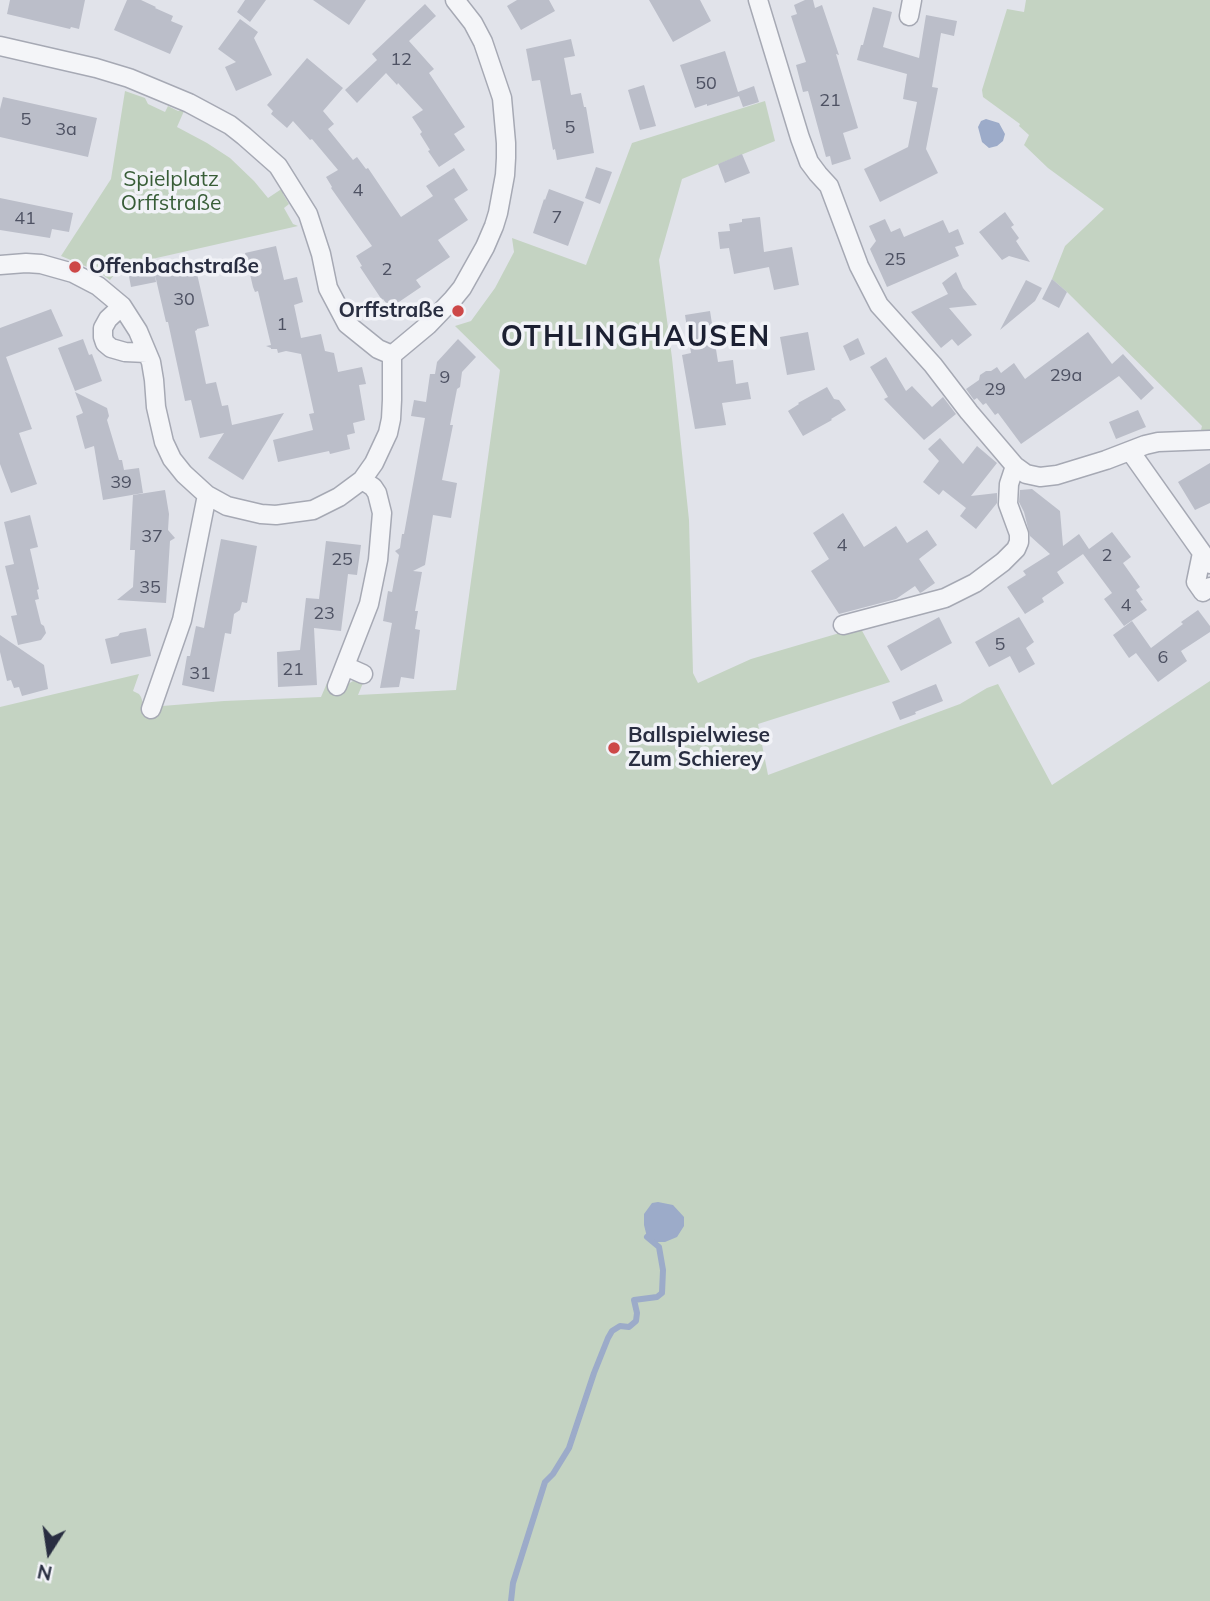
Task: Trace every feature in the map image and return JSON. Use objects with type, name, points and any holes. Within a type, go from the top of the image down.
[{"type":"street","points":[[0,265],[26,263],[58,268],[86,279],[122,306],[133,321],[152,369],[156,407],[164,442],[172,459],[184,474],[207,495],[227,506],[276,515],[313,510],[339,497],[362,480],[388,433],[391,419],[392,355],[428,325],[462,288],[494,226],[503,186],[506,143],[502,98],[483,42],[473,23],[455,0]]},
{"type":"street","points":[[758,0],[809,162],[830,186],[859,265],[878,305],[933,365],[1015,466],[1026,474],[1040,478],[1158,442],[1210,440]]},
{"type":"street","points":[[0,47],[129,78],[201,110],[230,125],[244,136],[278,166],[308,214],[321,254],[328,288],[347,324],[378,349],[392,355]]},
{"type":"street","points":[[122,306],[103,328],[105,343],[110,348],[125,352],[147,353]]},
{"type":"street","points":[[1130,451],[1206,558],[1196,582],[1203,592],[1210,587]]},
{"type":"street","points":[[843,625],[945,598],[975,583],[1003,562],[1019,542],[1019,534],[1008,504],[1009,484],[1015,466]]},
{"type":"street","points":[[337,686],[369,604],[378,560],[382,513],[377,493],[362,480]]},
{"type":"street","points":[[152,709],[182,620],[207,495]]},
{"type":"street","points":[[345,666],[363,674]]},
{"type":"green space","points":[[1026,0],[1210,0],[1210,430],[1201,430],[1202,426],[1052,279],[1065,246],[1104,209],[1048,168],[1024,145],[1029,135],[1020,124],[983,97],[982,90],[1007,9],[1024,12]]},
{"type":"green space","name":"Spielplatz Orffstraße","points":[[125,91],[145,98],[148,104],[165,112],[168,106],[178,111],[183,110],[177,127],[230,158],[268,198],[283,188],[283,194],[289,204],[284,208],[293,224],[298,226],[121,266],[110,280],[97,271],[61,256],[111,179]]},
{"type":"green space","points":[[765,101],[775,141],[682,179],[659,260],[689,520],[693,673],[698,683],[751,659],[860,627],[890,682],[758,724],[768,775],[960,704],[998,684],[1052,785],[1210,681],[1210,1601],[0,1601],[0,707],[139,674],[133,691],[141,697],[141,709],[159,715],[162,706],[321,697],[327,683],[344,690],[353,681],[363,683],[358,695],[456,690],[500,370],[455,326],[471,321],[495,288],[514,252],[512,238],[586,265],[632,143]]},
{"type":"water","points":[[986,119],[999,123],[1005,134],[1003,141],[989,148],[982,142],[978,127],[981,121]]},
{"type":"water","points":[[652,1203],[673,1205],[684,1217],[684,1226],[677,1237],[665,1242],[655,1242],[647,1237],[644,1225],[644,1214]]},
{"type":"building","points":[[10,0],[85,0],[79,29],[70,29],[7,14]]},
{"type":"building","points":[[127,0],[141,0],[173,16],[171,21],[183,26],[170,54],[114,30]]},
{"type":"building","points":[[245,0],[266,0],[250,22],[237,12]]},
{"type":"building","points":[[313,0],[366,0],[349,25]]},
{"type":"building","points":[[517,0],[549,0],[555,11],[521,30],[507,6]]},
{"type":"building","points":[[649,0],[700,0],[711,21],[673,42]]},
{"type":"building","points":[[813,0],[815,8],[822,5],[839,55],[836,54],[858,128],[843,133],[851,159],[832,165],[830,156],[826,157],[808,91],[803,92],[796,65],[806,62],[791,16],[797,14],[794,5]]},
{"type":"building","points":[[425,4],[436,16],[409,41],[434,69],[429,73],[465,127],[454,134],[465,150],[439,167],[412,117],[423,110],[386,73],[357,103],[345,90],[377,60],[372,54]]},
{"type":"building","points":[[873,7],[892,12],[883,47],[919,58],[926,15],[957,21],[954,36],[941,33],[932,87],[938,88],[926,149],[938,173],[880,202],[864,169],[908,147],[917,102],[903,99],[907,74],[857,60]]},
{"type":"building","points":[[240,19],[258,32],[254,38],[272,75],[236,91],[225,67],[236,62],[218,49]]},
{"type":"building","points":[[571,39],[575,56],[564,58],[571,95],[581,93],[594,153],[557,160],[540,80],[532,81],[526,49]]},
{"type":"building","points":[[725,51],[738,92],[754,86],[759,102],[743,107],[739,96],[695,108],[680,65]]},
{"type":"building","points":[[307,58],[343,88],[323,111],[334,124],[328,129],[353,160],[357,157],[366,169],[368,168],[401,217],[433,196],[426,186],[454,168],[468,190],[454,199],[468,220],[438,240],[450,257],[416,280],[421,287],[390,308],[360,267],[362,266],[356,256],[372,246],[326,177],[338,170],[293,121],[287,128],[271,114],[273,111],[267,105]]},
{"type":"building","points":[[644,85],[656,126],[640,130],[628,90]]},
{"type":"building","points":[[3,97],[97,118],[88,157],[0,137]]},
{"type":"building","points":[[742,154],[750,173],[725,183],[718,164]]},
{"type":"building","points":[[596,167],[612,172],[600,204],[585,198]]},
{"type":"building","points":[[549,189],[584,202],[568,246],[533,233]]},
{"type":"building","points":[[0,198],[73,213],[69,232],[52,229],[50,238],[0,230]]},
{"type":"building","points":[[1005,212],[1019,238],[1016,241],[1030,262],[1009,256],[1002,260],[979,232]]},
{"type":"building","points":[[760,217],[764,252],[792,247],[799,285],[774,290],[769,267],[734,274],[729,248],[720,249],[718,232],[730,231],[729,224],[742,222],[742,219]]},
{"type":"building","points":[[885,219],[891,232],[900,228],[904,237],[943,220],[949,233],[958,229],[964,244],[955,247],[959,256],[887,287],[870,249],[876,241],[869,226]]},
{"type":"building","points":[[276,246],[284,280],[297,277],[303,302],[294,305],[301,338],[321,334],[325,351],[334,353],[338,372],[362,367],[366,384],[359,385],[365,420],[353,423],[355,433],[347,435],[350,449],[278,462],[273,440],[313,430],[309,414],[314,413],[301,354],[286,351],[278,353],[277,349],[266,346],[271,345],[258,291],[255,292],[253,287],[245,253]]},
{"type":"building","points":[[153,265],[155,274],[195,265],[209,326],[195,331],[206,384],[216,382],[222,406],[228,405],[232,425],[284,413],[243,480],[208,458],[224,433],[200,438],[191,400],[185,401],[155,275],[156,282],[131,287],[128,271]]},
{"type":"building","points":[[956,272],[963,288],[977,305],[949,308],[972,335],[958,346],[952,339],[941,348],[911,312],[948,294],[942,283]]},
{"type":"building","points":[[1052,279],[1067,292],[1059,308],[1042,299]]},
{"type":"building","points":[[1026,280],[1042,288],[1035,301],[1000,330]]},
{"type":"building","points":[[51,309],[63,336],[6,357],[32,429],[19,433],[37,484],[11,493],[0,464],[0,328]]},
{"type":"building","points":[[710,311],[718,362],[733,360],[736,384],[748,382],[751,399],[722,403],[726,425],[695,429],[682,355],[691,353],[685,315]]},
{"type":"building","points":[[808,332],[815,370],[787,375],[780,337]]},
{"type":"building","points":[[1088,332],[1112,364],[1123,354],[1154,388],[1141,400],[1119,376],[1021,444],[998,413],[995,415],[986,403],[983,405],[977,398],[974,400],[966,389],[986,371],[997,367],[1001,373],[1014,363],[1025,379]]},
{"type":"building","points":[[858,338],[865,354],[850,361],[843,346]]},
{"type":"building","points":[[83,339],[102,381],[75,391],[58,348]]},
{"type":"building","points":[[458,339],[476,357],[462,372],[450,425],[453,425],[442,480],[457,483],[451,518],[433,515],[425,565],[413,571],[422,572],[415,611],[418,611],[415,629],[420,630],[414,679],[401,677],[399,687],[380,688],[392,623],[383,621],[388,591],[392,592],[399,555],[395,551],[400,548],[404,534],[425,418],[411,416],[414,400],[426,402],[430,374],[435,374],[437,362]]},
{"type":"building","points":[[886,357],[906,391],[912,386],[932,407],[943,397],[956,414],[924,440],[884,399],[888,397],[870,367]]},
{"type":"building","points":[[827,387],[834,399],[839,400],[846,410],[803,436],[788,411]]},
{"type":"building","points":[[75,392],[107,408],[107,420],[119,460],[122,460],[124,470],[139,468],[143,493],[103,500],[94,446],[85,449],[76,416],[83,413]]},
{"type":"building","points":[[1138,410],[1146,427],[1116,439],[1109,422]]},
{"type":"building","points":[[940,438],[963,464],[977,446],[997,463],[971,496],[997,493],[997,503],[976,529],[960,516],[966,508],[943,490],[939,495],[923,482],[939,461],[928,449]]},
{"type":"building","points":[[1210,463],[1210,503],[1195,510],[1178,482]]},
{"type":"building","points":[[1032,489],[1060,511],[1063,546],[1079,534],[1089,549],[1112,532],[1131,557],[1123,563],[1140,587],[1136,590],[1147,610],[1124,626],[1104,599],[1112,593],[1083,554],[1057,572],[1064,583],[1042,598],[1044,602],[1025,614],[1007,587],[1026,575],[1023,571],[1050,554],[1030,536],[1019,502],[1020,490]]},
{"type":"building","points":[[165,490],[169,514],[168,530],[175,538],[170,541],[166,603],[117,600],[133,587],[135,550],[130,550],[133,495]]},
{"type":"building","points":[[843,513],[864,547],[896,526],[907,543],[927,530],[937,545],[919,559],[935,583],[920,593],[915,586],[896,599],[839,614],[811,571],[829,559],[813,533]]},
{"type":"building","points":[[30,515],[38,547],[30,549],[39,589],[39,599],[35,600],[46,633],[41,640],[18,645],[11,616],[17,615],[5,566],[14,564],[4,522]]},
{"type":"building","points":[[221,539],[257,546],[247,603],[242,602],[240,610],[234,614],[231,634],[225,633],[214,692],[182,685],[196,626],[204,628]]},
{"type":"building","points":[[326,541],[361,545],[357,575],[348,574],[341,631],[314,628],[317,685],[278,687],[277,652],[300,650],[306,598],[319,599]]},
{"type":"building","points":[[1198,610],[1210,626],[1210,632],[1181,651],[1187,661],[1158,682],[1136,653],[1129,658],[1113,635],[1132,621],[1151,648]]},
{"type":"building","points":[[939,617],[952,643],[901,671],[887,646]]},
{"type":"building","points":[[1019,617],[1034,642],[1026,648],[1035,664],[1019,673],[1010,656],[989,667],[975,642]]},
{"type":"building","points":[[146,628],[151,656],[111,664],[105,639]]},
{"type":"building","points":[[0,635],[44,665],[48,689],[22,696],[19,687],[14,688],[11,680],[7,681],[0,652]]},
{"type":"building","points":[[936,684],[943,701],[900,720],[892,702]]},
{"type":"waterway","points":[[511,1601],[513,1583],[545,1482],[569,1448],[608,1338],[612,1331],[620,1326],[629,1327],[636,1321],[634,1300],[657,1297],[662,1293],[663,1270],[659,1247],[647,1237]]},
{"type":"place","name":"Offenbachstraße","points":[[75,267]]},
{"type":"place","name":"Orffstraße","points":[[458,311]]},
{"type":"place","name":"Ballspielwiese Zum Schierey","points":[[614,748]]},
{"type":"district","name":"OTHLINGHAUSEN","points":[[636,338]]}]
